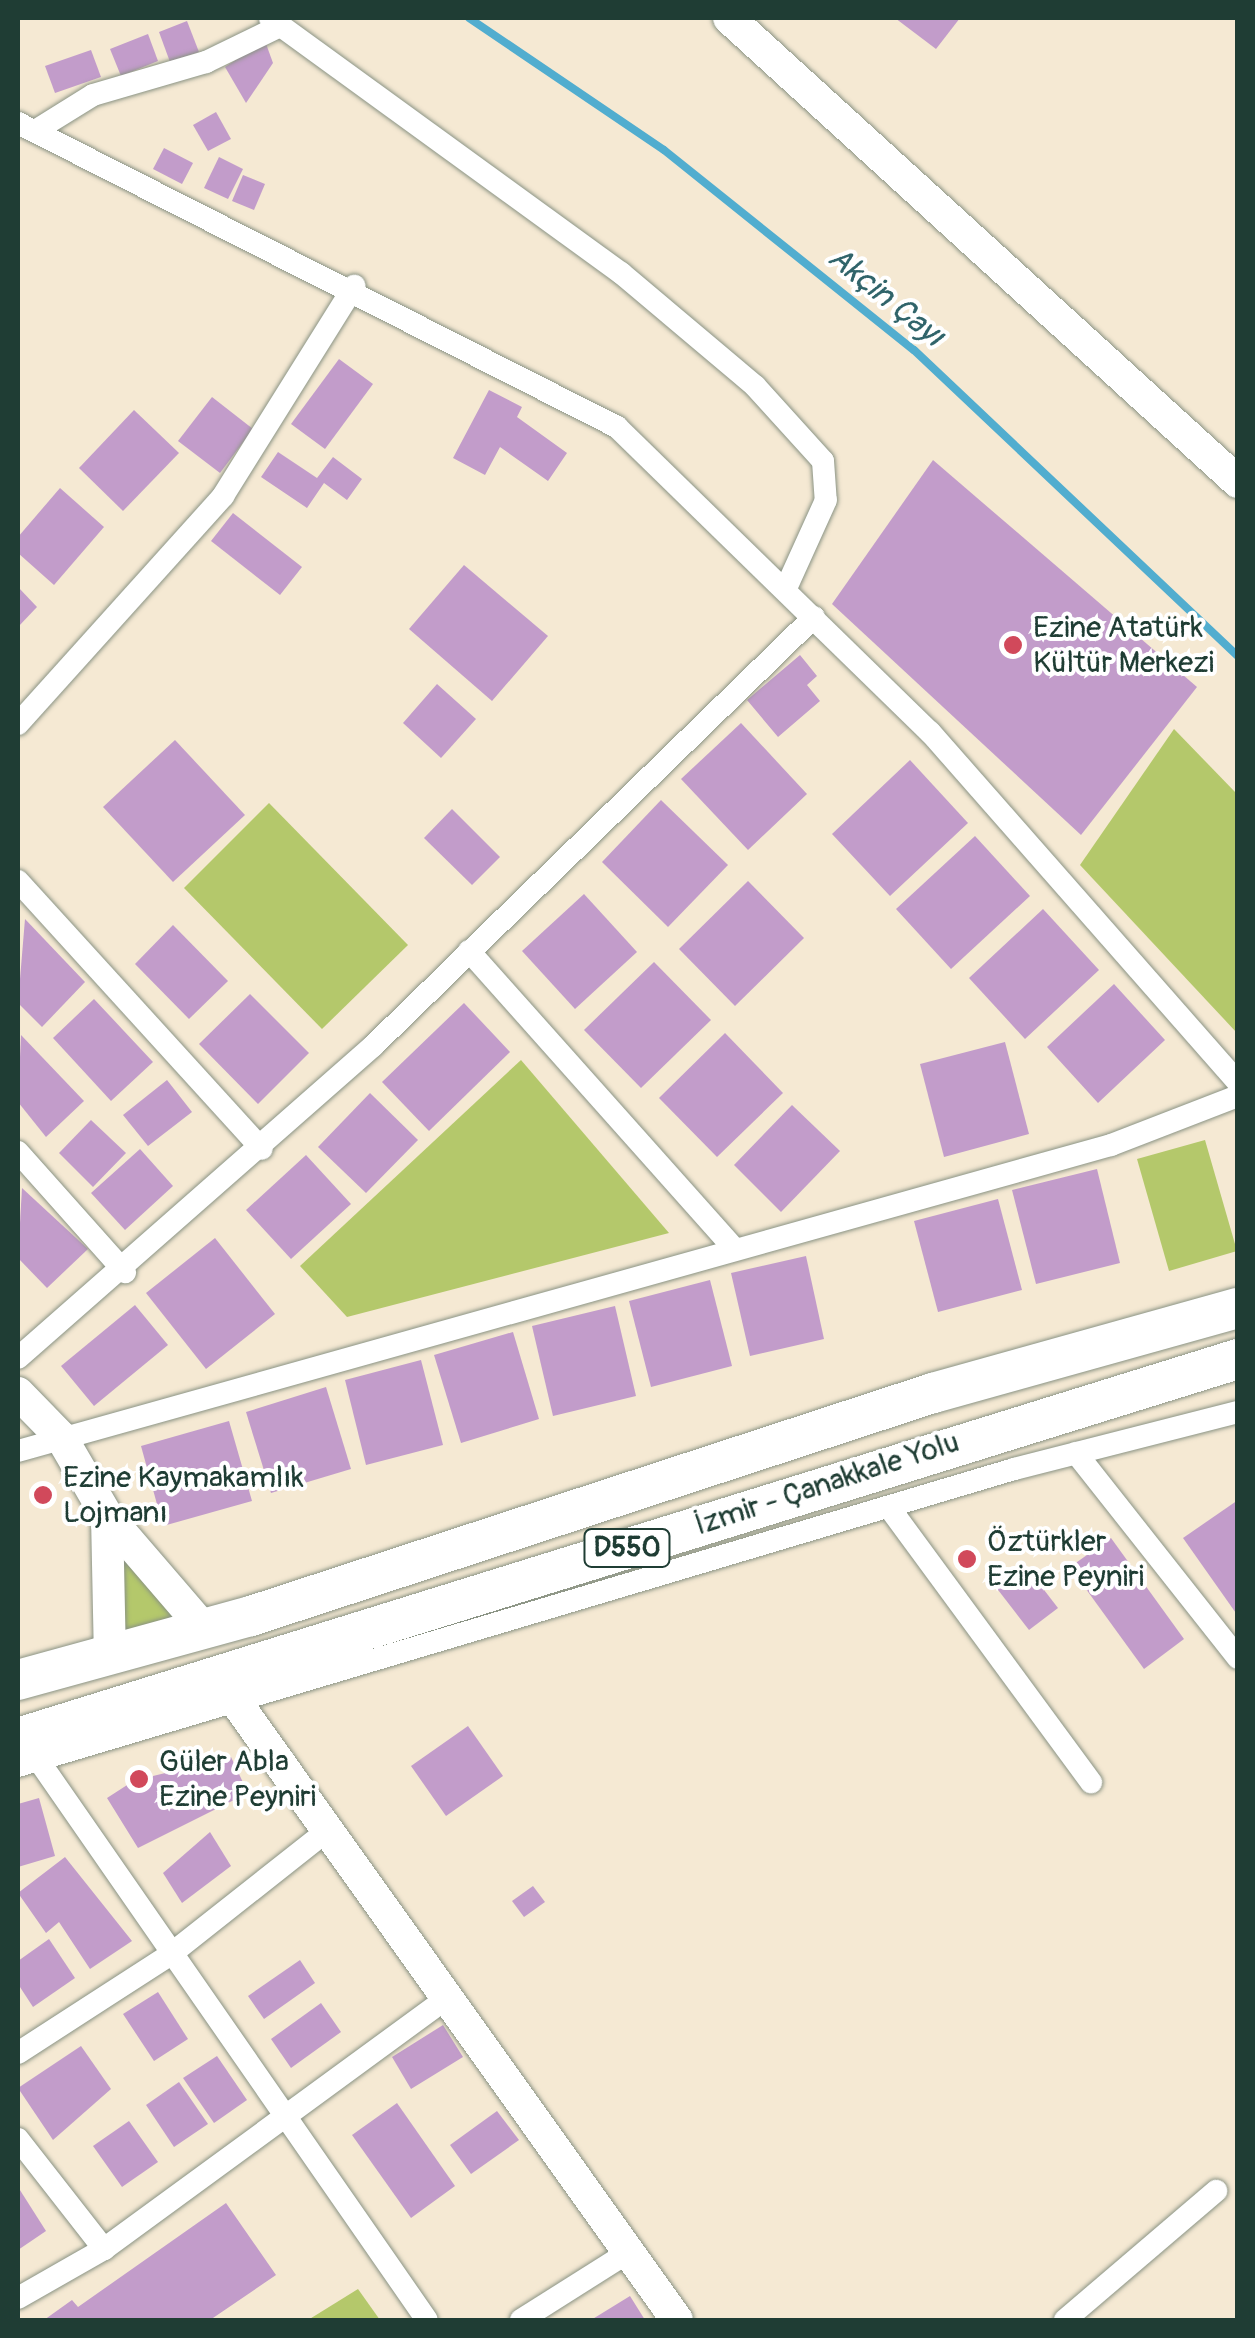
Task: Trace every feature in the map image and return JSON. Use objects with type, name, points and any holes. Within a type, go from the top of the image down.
[{"type":"highway","name":"İzmir - Çanakkale Yolu","points":[[18,1680],[205,1630],[914,1399],[1238,1308]]},
{"type":"highway","name":"İzmir - Çanakkale Yolu","points":[[25,1755],[230,1692],[1238,1359]]},
{"type":"main road","points":[[706,18],[738,27],[1238,482]]},
{"type":"main road","points":[[18,1393],[62,1437],[107,1516],[205,1630]]},
{"type":"main road","points":[[107,1516],[110,1656]]},
{"type":"main road","points":[[230,1692],[324,1833],[448,1998],[677,2320]]},
{"type":"street","points":[[26,127],[94,95],[206,62],[275,22],[621,273],[755,386],[823,462],[826,500],[787,586]]},
{"type":"street","points":[[26,127],[354,286],[617,428],[787,586],[930,732],[1238,1082]]},
{"type":"street","points":[[18,724],[223,496],[354,286]]},
{"type":"street","points":[[18,1358],[125,1272],[262,1149],[814,616]]},
{"type":"street","points":[[18,882],[262,1149]]},
{"type":"street","points":[[469,951],[732,1246]]},
{"type":"street","points":[[18,1451],[732,1246],[1111,1146],[1238,1096]]},
{"type":"street","points":[[18,1152],[125,1272]]},
{"type":"street","points":[[230,1692],[891,1510],[1076,1453],[1238,1412]]},
{"type":"street","points":[[1076,1453],[1238,1658]]},
{"type":"street","points":[[891,1510],[1091,1782]]},
{"type":"street","points":[[25,1755],[171,1954],[427,2320]]},
{"type":"street","points":[[18,2052],[171,1954],[324,1833]]},
{"type":"street","points":[[18,2298],[104,2250],[448,1998]]},
{"type":"street","points":[[18,2139],[104,2250]]},
{"type":"street","points":[[1065,2320],[1216,2192]]},
{"type":"street","points":[[521,2320],[630,2251]]},
{"type":"green space","points":[[1174,729],[1237,794],[1237,1033],[1080,865]]},
{"type":"green space","points":[[269,803],[408,945],[322,1029],[184,888]]},
{"type":"green space","points":[[521,1060],[669,1233],[347,1317],[300,1266]]},
{"type":"green space","points":[[1205,1140],[1237,1251],[1169,1271],[1137,1159]]},
{"type":"green space","points":[[107,1516],[205,1630],[110,1656]]},
{"type":"green space","points":[[358,2289],[380,2320],[308,2320]]},
{"type":"building","points":[[895,18],[960,18],[936,49]]},
{"type":"building","points":[[187,21],[199,52],[170,62],[159,32]]},
{"type":"building","points":[[148,34],[158,61],[121,76],[110,49]]},
{"type":"building","points":[[265,41],[273,63],[246,103],[225,67]]},
{"type":"building","points":[[91,50],[101,77],[55,93],[45,66]]},
{"type":"building","points":[[216,112],[231,139],[208,151],[193,125]]},
{"type":"building","points":[[164,148],[193,163],[182,184],[153,169]]},
{"type":"building","points":[[219,157],[243,169],[228,199],[204,188]]},
{"type":"building","points":[[243,175],[265,184],[254,210],[232,201]]},
{"type":"building","points":[[339,359],[373,384],[325,449],[291,424]]},
{"type":"building","points":[[489,390],[522,407],[517,417],[567,453],[548,481],[500,447],[485,475],[453,458]]},
{"type":"building","points":[[212,397],[253,429],[220,473],[178,441]]},
{"type":"building","points":[[134,410],[179,453],[123,511],[79,468]]},
{"type":"building","points":[[278,452],[317,478],[333,457],[362,479],[347,500],[324,483],[307,508],[261,477]]},
{"type":"building","name":"Ezine Atatürk Kültür Merkezi","points":[[933,460],[1197,687],[1081,835],[832,604]]},
{"type":"building","points":[[60,488],[104,527],[54,585],[18,553],[18,537]]},
{"type":"building","points":[[233,513],[302,567],[280,595],[211,541]]},
{"type":"building","points":[[464,565],[548,636],[492,701],[409,629]]},
{"type":"building","points":[[18,587],[37,607],[18,627]]},
{"type":"building","points":[[800,655],[817,676],[807,685],[820,701],[778,737],[747,700]]},
{"type":"building","points":[[437,684],[476,719],[441,758],[403,723]]},
{"type":"building","points":[[741,723],[807,794],[748,850],[681,779]]},
{"type":"building","points":[[175,740],[245,815],[173,882],[103,807]]},
{"type":"building","points":[[910,760],[968,823],[890,896],[832,834]]},
{"type":"building","points":[[661,800],[728,865],[668,927],[602,862]]},
{"type":"building","points":[[452,809],[500,857],[472,885],[424,838]]},
{"type":"building","points":[[975,836],[1030,896],[951,969],[896,909]]},
{"type":"building","points":[[748,881],[804,938],[735,1006],[679,949]]},
{"type":"building","points":[[584,894],[637,952],[575,1009],[522,951]]},
{"type":"building","points":[[1043,909],[1099,970],[1025,1039],[969,978]]},
{"type":"building","points":[[25,919],[85,982],[42,1027],[18,1003]]},
{"type":"building","points":[[173,925],[228,981],[189,1019],[135,964]]},
{"type":"building","points":[[654,962],[711,1020],[641,1088],[584,1030]]},
{"type":"building","points":[[1114,984],[1165,1040],[1098,1103],[1047,1047]]},
{"type":"building","points":[[250,994],[309,1053],[258,1104],[199,1044]]},
{"type":"building","points":[[94,999],[153,1062],[111,1101],[53,1038]]},
{"type":"building","points":[[464,1003],[510,1052],[429,1131],[382,1082]]},
{"type":"building","points":[[725,1033],[783,1093],[717,1157],[659,1098]]},
{"type":"building","points":[[21,1035],[84,1101],[46,1137],[18,1102]]},
{"type":"building","points":[[1005,1042],[1029,1134],[944,1157],[920,1064]]},
{"type":"building","points":[[167,1080],[192,1112],[148,1146],[123,1115]]},
{"type":"building","points":[[370,1093],[418,1140],[366,1193],[318,1147]]},
{"type":"building","points":[[792,1105],[840,1151],[781,1212],[734,1165]]},
{"type":"building","points":[[91,1120],[126,1153],[93,1187],[59,1153]]},
{"type":"building","points":[[140,1149],[173,1186],[125,1230],[91,1193]]},
{"type":"building","points":[[306,1155],[351,1204],[291,1259],[246,1210]]},
{"type":"building","points":[[1097,1169],[1120,1263],[1036,1284],[1012,1190]]},
{"type":"building","points":[[22,1188],[88,1249],[47,1288],[18,1258]]},
{"type":"building","points":[[998,1199],[1022,1290],[938,1312],[914,1221]]},
{"type":"building","points":[[215,1238],[275,1314],[206,1369],[146,1293]]},
{"type":"building","points":[[806,1256],[824,1339],[750,1356],[731,1273]]},
{"type":"building","points":[[710,1280],[732,1366],[651,1387],[629,1301]]},
{"type":"building","points":[[135,1305],[168,1345],[94,1406],[61,1366]]},
{"type":"building","points":[[615,1306],[636,1396],[553,1416],[532,1326]]},
{"type":"building","points":[[513,1332],[539,1419],[461,1443],[434,1355]]},
{"type":"building","points":[[421,1360],[443,1445],[366,1465],[345,1380]]},
{"type":"building","points":[[326,1387],[351,1469],[271,1493],[246,1412]]},
{"type":"building","points":[[229,1421],[252,1501],[163,1526],[141,1446]]},
{"type":"building","points":[[1238,1500],[1238,1616],[1183,1538]]},
{"type":"building","points":[[1111,1538],[1184,1639],[1144,1669],[1070,1567]]},
{"type":"building","points":[[1024,1564],[1058,1608],[1029,1630],[995,1586]]},
{"type":"building","points":[[468,1726],[503,1776],[446,1816],[411,1766]]},
{"type":"building","points":[[231,1757],[248,1793],[138,1848],[107,1798],[138,1778],[145,1790],[153,1776]]},
{"type":"building","points":[[39,1798],[55,1856],[18,1867],[18,1804]]},
{"type":"building","points":[[210,1832],[231,1866],[182,1903],[163,1873]]},
{"type":"building","points":[[65,1857],[132,1941],[90,1969],[59,1922],[46,1933],[18,1893]]},
{"type":"building","points":[[533,1886],[545,1902],[524,1917],[512,1901]]},
{"type":"building","points":[[49,1939],[75,1978],[33,2007],[18,1984],[18,1961]]},
{"type":"building","points":[[300,1960],[315,1983],[264,2019],[248,1996]]},
{"type":"building","points":[[158,1992],[188,2039],[154,2061],[123,2014]]},
{"type":"building","points":[[321,2003],[341,2032],[291,2068],[271,2039]]},
{"type":"building","points":[[443,2025],[463,2057],[411,2089],[392,2057]]},
{"type":"building","points":[[81,2046],[111,2089],[53,2140],[18,2088]]},
{"type":"building","points":[[217,2056],[247,2100],[214,2123],[183,2078]]},
{"type":"building","points":[[179,2082],[208,2124],[174,2147],[146,2105]]},
{"type":"building","points":[[397,2103],[455,2186],[411,2218],[352,2135]]},
{"type":"building","points":[[497,2111],[519,2140],[471,2174],[450,2145]]},
{"type":"building","points":[[129,2121],[158,2162],[122,2187],[93,2146]]},
{"type":"building","points":[[18,2187],[46,2231],[18,2250]]},
{"type":"building","points":[[226,2203],[276,2275],[210,2320],[44,2320],[72,2300],[78,2307]]},
{"type":"building","points":[[630,2296],[645,2320],[591,2320]]},
{"type":"waterway","name":"Akçin Çayı","points":[[469,18],[664,150],[914,350],[1238,656]]},
{"type":"place","name":"Ezine Atatürk Kültür Merkezi","points":[[1013,645]]},
{"type":"place","name":"Ezine Kaymakamlık Lojmanı","points":[[43,1495]]},
{"type":"place","name":"Öztürkler Ezine Peyniri","points":[[967,1559]]},
{"type":"place","name":"Güler Abla Ezine Peyniri","points":[[139,1779]]}]
